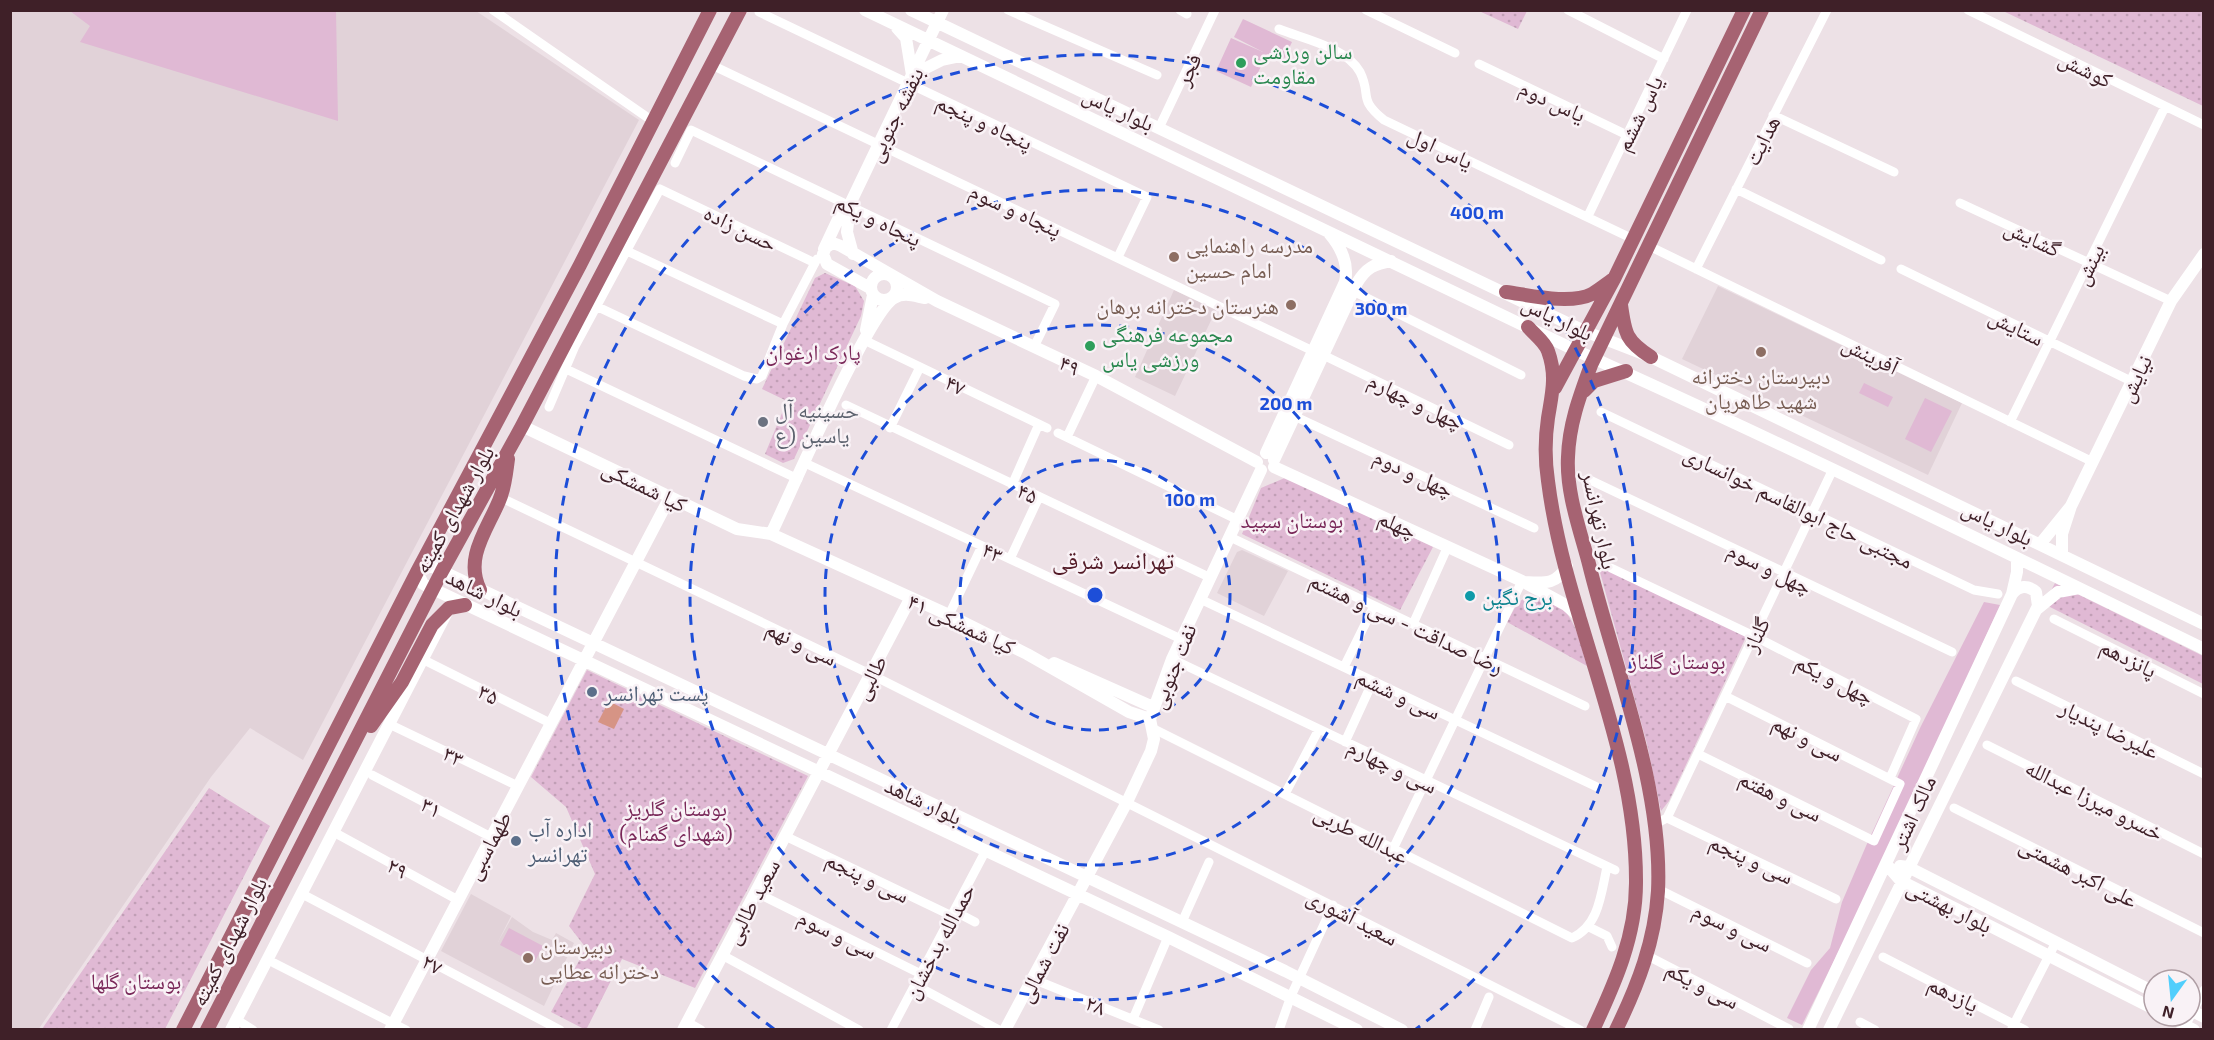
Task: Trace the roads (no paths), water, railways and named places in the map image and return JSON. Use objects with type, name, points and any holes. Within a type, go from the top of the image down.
[{"type":"main road","name":"بلوار شهدای کمیته","points":[[183,1029],[417,572],[654,122],[710,10]]},
{"type":"main road","name":"بلوار شهدای کمیته","points":[[207,1029],[360,735],[442,571],[522,426],[740,10]]},
{"type":"main road","name":"بلوار تهرانسر","points":[[1593,1029],[1626,950],[1633,920],[1636,884],[1635,843],[1626,784],[1567,566],[1548,478],[1546,446],[1554,393],[1584,331],[1614,279],[1744,10]]},
{"type":"main road","name":"بلوار تهرانسر","points":[[1616,1029],[1647,956],[1658,889],[1661,821],[1593,583],[1570,484],[1568,458],[1572,420],[1595,357],[1762,10]]},
{"type":"main road","points":[[732,27],[754,11]]},
{"type":"main road","points":[[1506,292],[1550,298],[1590,295],[1614,279]]},
{"type":"main road","points":[[1621,303],[1628,338],[1633,345],[1651,357]]},
{"type":"main road","points":[[1528,327],[1548,351],[1554,393]]},
{"type":"main road","points":[[1579,398],[1594,381],[1609,374],[1626,371]]},
{"type":"main road","points":[[1554,393],[1564,380],[1570,377],[1580,382],[1579,398]]},
{"type":"main road","points":[[480,590],[474,574],[475,558],[482,536],[500,498],[509,450]]},
{"type":"main road","points":[[360,735],[382,712],[432,625],[449,608],[465,605]]},
{"type":"street","points":[[493,10],[654,122]]},
{"type":"street","name":"بلوار یاس","points":[[865,10],[1575,350],[1626,371],[1833,468],[2204,649]]},
{"type":"street","name":"بلوار یاس","points":[[911,10],[1584,331],[1651,357],[2062,553],[2204,624]]},
{"type":"street","name":"بنفشه جنوبی","points":[[598,307],[749,378],[762,376],[783,324],[824,250],[840,214],[850,204],[943,10]]},
{"type":"street","points":[[1008,10],[1157,75]]},
{"type":"street","name":"فجر","points":[[1159,128],[1215,10]]},
{"type":"street","points":[[1366,10],[1455,53]]},
{"type":"street","points":[[1568,10],[1664,59]]},
{"type":"street","name":"یاس ششم","points":[[1588,216],[1687,10]]},
{"type":"street","name":"هدایت","points":[[1696,269],[1827,10]]},
{"type":"street","name":"کوشش","points":[[1968,10],[2204,125]]},
{"type":"street","name":"پنجاه و پنجم","points":[[754,11],[910,80],[1147,197],[1118,258]]},
{"type":"street","points":[[894,25],[906,38],[910,80],[942,60],[961,56]]},
{"type":"street","name":"یاس اول","points":[[1279,29],[1337,52],[1353,63],[1360,74],[1369,108],[1384,120],[1633,239]]},
{"type":"street","name":"یاس دوم","points":[[1479,64],[1627,135]]},
{"type":"street","name":"پنجاه و سوم","points":[[718,68],[1318,353]]},
{"type":"street","name":"بینش","points":[[2010,422],[2166,107]]},
{"type":"street","points":[[1773,116],[1894,172]]},
{"type":"street","points":[[1149,146],[1159,128]]},
{"type":"street","name":"پنجاه و یکم","points":[[675,164],[691,130],[850,204],[1055,304],[1034,347]]},
{"type":"street","points":[[1736,189],[1881,260]]},
{"type":"street","name":"حسن زاده","points":[[627,251],[657,190],[666,190],[815,263]]},
{"type":"street","name":"گشایش","points":[[1960,203],[2171,301]]},
{"type":"street","name":"بنفشه جنوبی","points":[[850,204],[847,232],[853,254]]},
{"type":"street","points":[[1326,230],[1339,245],[1348,271],[1348,289]]},
{"type":"street","points":[[830,244],[837,244],[937,301],[903,294],[878,300],[872,292],[827,264],[823,258],[824,250],[830,244]]},
{"type":"street","name":"آفرینش","points":[[1649,246],[2093,462]]},
{"type":"street","points":[[549,407],[575,346],[627,251],[783,324]]},
{"type":"street","name":"نیایش","points":[[2071,506],[2171,301],[2204,254]]},
{"type":"street","points":[[1348,289],[1365,270],[1391,261]]},
{"type":"street","name":"ستایش","points":[[1901,269],[2133,382]]},
{"type":"street","points":[[864,340],[876,276],[890,275]]},
{"type":"street","points":[[771,534],[864,340],[898,286],[890,275]]},
{"type":"street","points":[[1348,289],[1521,375]]},
{"type":"street","name":"نفت جنوبی","points":[[1078,895],[1151,751],[1152,718],[1172,659],[1348,289]]},
{"type":"street","name":"۴۹","points":[[937,301],[1096,376],[1200,431],[1265,461]]},
{"type":"street","name":"۴۷","points":[[864,340],[1043,426],[1012,484]]},
{"type":"street","name":"چهل و چهارم","points":[[1318,353],[1509,445]]},
{"type":"street","points":[[890,428],[920,367]]},
{"type":"street","points":[[566,369],[798,479]]},
{"type":"street","points":[[1096,376],[1063,435],[1238,520]]},
{"type":"street","name":"۴۵","points":[[846,405],[890,428],[1210,578]]},
{"type":"street","name":"مجتبی حاج ابوالقاسم خوانساری","points":[[1602,412],[1974,590],[1998,594]]},
{"type":"street","name":"چهل و دوم","points":[[1290,414],[1534,528]]},
{"type":"street","name":"کیا شمشکی","points":[[522,426],[737,529],[771,534]]},
{"type":"street","name":"چهلم","points":[[1265,461],[1522,582],[1566,605],[1581,618]]},
{"type":"street","name":"۴۳","points":[[805,463],[1181,639]]},
{"type":"street","name":"گلناز","points":[[1661,821],[1698,754],[1833,468]]},
{"type":"street","name":"چهل و سوم","points":[[1590,480],[1952,652]]},
{"type":"street","points":[[592,644],[669,497]]},
{"type":"street","points":[[1010,559],[1039,497]]},
{"type":"street","name":"سی و نهم","points":[[508,501],[870,675],[1127,802]]},
{"type":"street","points":[[2041,543],[2071,506]]},
{"type":"street","points":[[2062,553],[2061,534],[2071,506]]},
{"type":"street","name":"۴۱ کیا شمشکی","points":[[771,534],[949,615],[1027,654],[1081,674],[1152,718]]},
{"type":"street","name":"رضا صداقت - سی و هشتم","points":[[1230,537],[1585,706]]},
{"type":"street","points":[[949,615],[982,546]]},
{"type":"street","points":[[1413,624],[1448,546]]},
{"type":"street","name":"مالک اشتر","points":[[1808,1029],[1887,865],[2012,594],[2017,572],[2017,558]]},
{"type":"street","name":"بلوار شاهد","points":[[1357,1029],[1168,937],[423,585],[417,572],[430,566],[442,571],[1088,877],[1402,1029]]},
{"type":"street","points":[[1394,849],[1522,582],[1556,581],[1567,566]]},
{"type":"street","name":"چهل و یکم","points":[[1611,568],[1754,636],[1916,719],[1890,778]]},
{"type":"street","points":[[2012,594],[2019,588],[2033,589],[2038,597],[2037,609]]},
{"type":"street","points":[[2037,609],[2058,592],[2079,588]]},
{"type":"street","name":"طالبی","points":[[818,773],[910,598]]},
{"type":"street","name":"سی و ششم","points":[[1200,599],[1597,787]]},
{"type":"street","points":[[1344,667],[1374,606]]},
{"type":"street","points":[[253,1029],[236,1026],[449,608]]},
{"type":"street","name":"مالک اشتر","points":[[1829,1029],[2037,609]]},
{"type":"street","name":"پانزدهم","points":[[2054,619],[2204,694]]},
{"type":"street","name":"طهماسبی","points":[[392,1026],[592,644]]},
{"type":"street","name":"سی و چهارم","points":[[1172,659],[1611,869],[1589,927]]},
{"type":"street","name":"۳۵","points":[[428,662],[550,723]]},
{"type":"street","points":[[1345,742],[1373,681]]},
{"type":"street","name":"علیرضا پندیار","points":[[2016,681],[2204,774]]},
{"type":"street","name":"سی و نهم","points":[[1725,696],[1890,778]]},
{"type":"street","name":"عبدالله طربی","points":[[1152,718],[1285,794],[1572,938],[1589,927]]},
{"type":"street","name":"۳۳","points":[[389,724],[518,786]]},
{"type":"street","points":[[1285,794],[1319,729]]},
{"type":"street","name":"خسرو میرزا عبدالله","points":[[1987,745],[2204,854]]},
{"type":"street","name":"سی و هفتم","points":[[1698,754],[1874,841],[1900,784],[1890,778]]},
{"type":"street","name":"سعید طالبی","points":[[685,1026],[818,773]]},
{"type":"street","name":"۳۱","points":[[372,775],[491,837]]},
{"type":"street","name":"سعید آشوری","points":[[1127,802],[1580,1029]]},
{"type":"street","name":"علی اکبر هشمتی","points":[[1954,808],[2204,933]]},
{"type":"street","name":"سی و پنجم","points":[[1661,821],[1836,898]]},
{"type":"street","name":"۲۹","points":[[339,835],[458,900]]},
{"type":"street","name":"سی و پنجم","points":[[785,836],[975,922]]},
{"type":"street","name":"حمدالله بدخشان","points":[[891,1029],[985,852]]},
{"type":"street","points":[[1182,922],[1209,862]]},
{"type":"street","name":"بلوار بهشتی","points":[[1887,865],[1908,867],[2142,986]]},
{"type":"street","name":"بلوار بهشتی","points":[[1887,865],[1901,881],[2142,1003]]},
{"type":"street","name":"سی و سوم","points":[[1658,889],[1807,963]]},
{"type":"street","name":"سی و سوم","points":[[755,892],[921,974]]},
{"type":"street","name":"نفت شمالی","points":[[1005,1029],[1078,895]]},
{"type":"street","name":"۲۷","points":[[306,896],[560,1029]]},
{"type":"street","points":[[1281,1029],[1291,996],[1333,905]]},
{"type":"street","points":[[1589,927],[1607,936],[1612,947]]},
{"type":"street","points":[[1133,1019],[1168,937]]},
{"type":"street","points":[[2012,1027],[2056,942]]},
{"type":"street","points":[[722,955],[859,1029]]},
{"type":"street","name":"سی و یکم","points":[[1647,956],[1789,1029]]},
{"type":"street","name":"یازدهم","points":[[1883,957],[2012,1027],[2025,1029]]},
{"type":"street","points":[[274,963],[392,1026],[406,1029]]},
{"type":"street","name":"۲۸","points":[[1033,979],[1133,1019],[1141,1026],[1159,1029]]},
{"type":"street","points":[[915,985],[999,1029]]},
{"type":"street","points":[[1475,1029],[1489,997]]},
{"type":"street","points":[[1860,1022],[1875,1029]]},
{"type":"street","points":[[685,1026],[701,1029]]},
{"type":"place","name":"سالن ورزشی مقاومت","points":[[1241,63]]},
{"type":"place","name":"مدرسه راهنمایی امام حسین","points":[[1174,257]]},
{"type":"place","name":"هنرستان دخترانه برهان","points":[[1291,305]]},
{"type":"place","name":"مجموعه فرهنگی ورزشی یاس","points":[[1090,346]]},
{"type":"place","name":"دبیرستان دخترانه شهید طاهریان","points":[[1761,352]]},
{"type":"place","name":"حسینیه آل یاسین (ع","points":[[763,422]]},
{"type":"place","name":"برج نگین","points":[[1470,596]]},
{"type":"place","name":"پست تهرانسر","points":[[592,692]]},
{"type":"place","name":"اداره آب تهرانسر","points":[[516,841]]},
{"type":"place","name":"دبیرستان دخترانه عطایی","points":[[528,958]]},
{"type":"district","name":"تهرانسر شرقی","points":[[1113,559]]},
{"type":"park label","name":"پارک ارغوان","points":[[813,351]]},
{"type":"park label","name":"بوستان سپید","points":[[1292,519]]},
{"type":"park label","name":"بوستان گلناز","points":[[1677,660]]},
{"type":"park label","name":"بوستان گلریز (شهدای گمنام)","points":[[676,820]]},
{"type":"park label","name":"بوستان گلها","points":[[136,980]]}]
